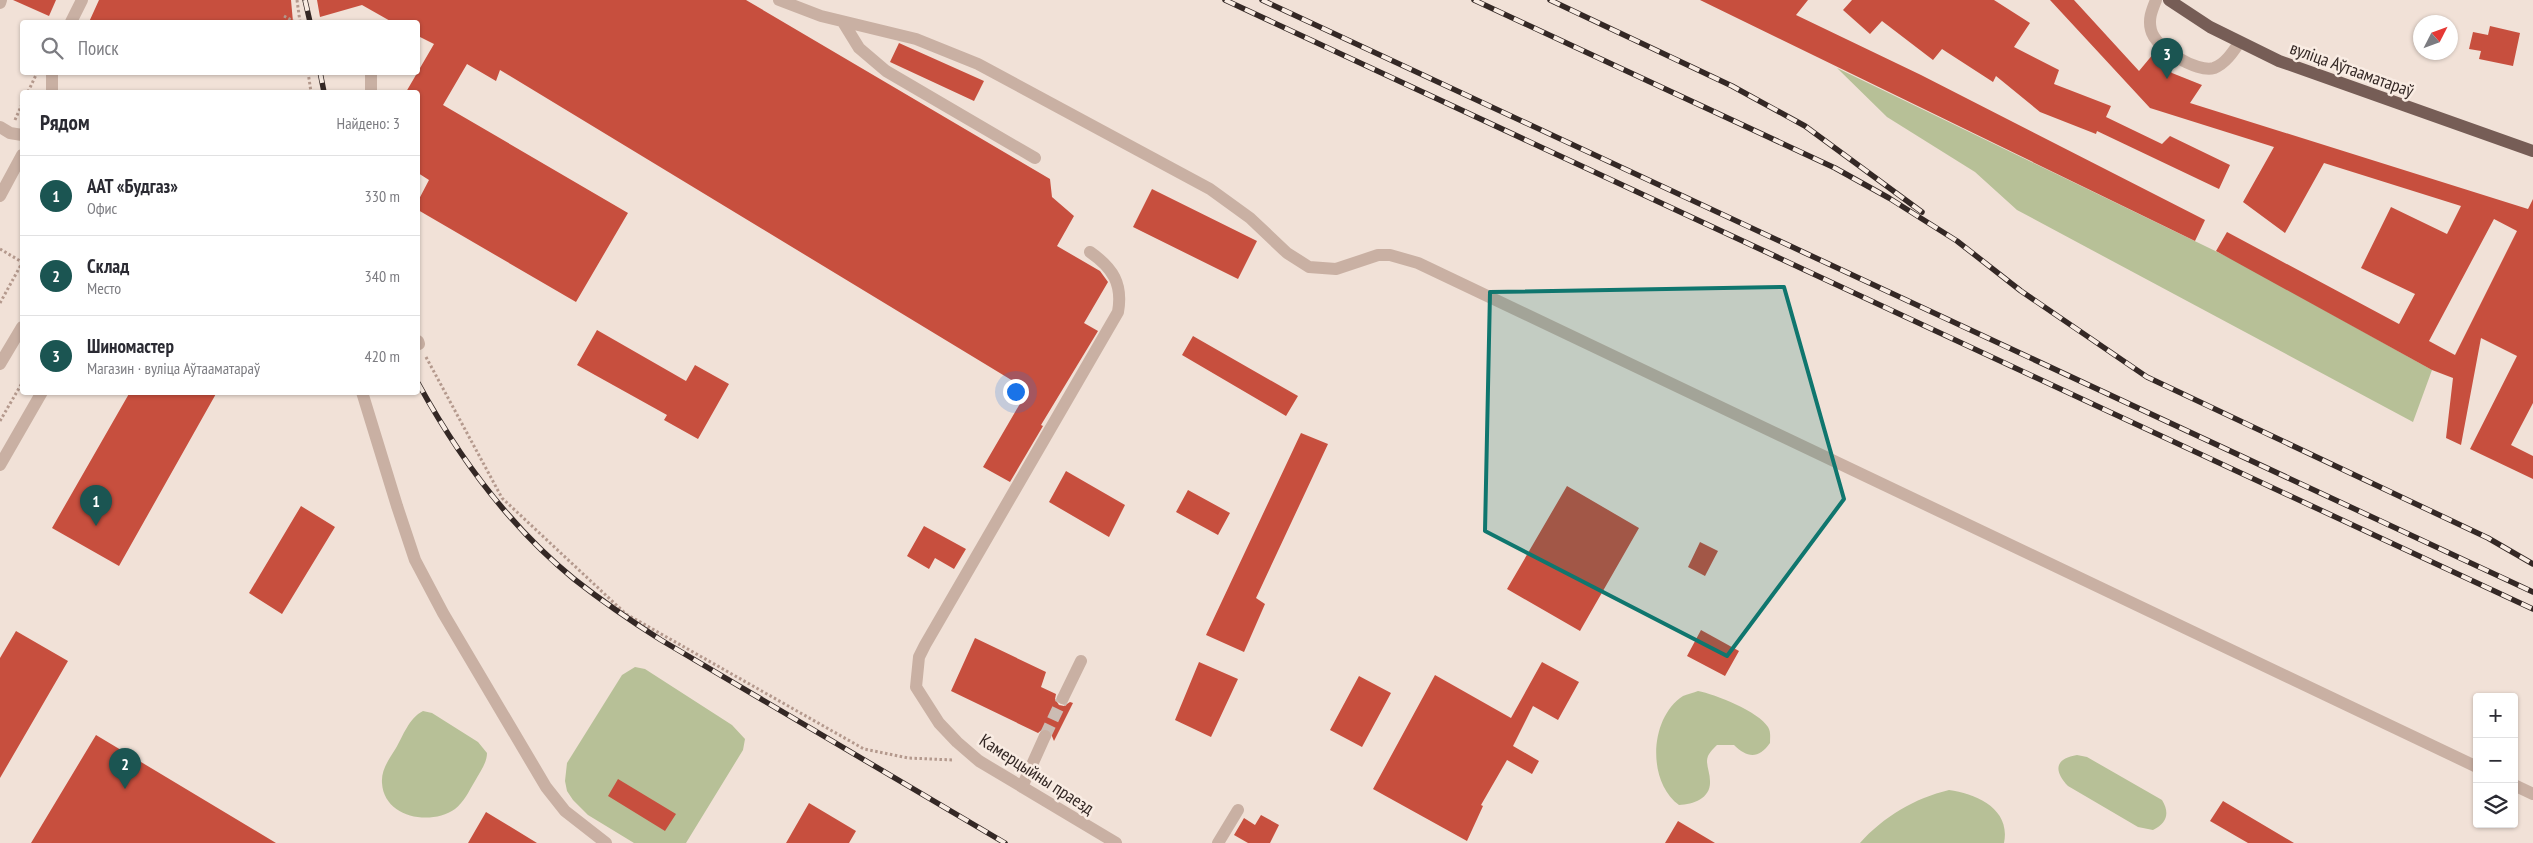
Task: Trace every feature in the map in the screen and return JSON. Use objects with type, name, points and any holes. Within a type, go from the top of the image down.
[{"type":"main road","name":"вуліца Аўтааматараў","points":[[2170,0],[2239,43],[2323,79],[2533,151]]},
{"type":"street","points":[[72,20],[82,0]]},
{"type":"street","points":[[779,0],[798,9],[843,22],[916,39],[958,55],[992,72],[1210,189],[1250,218],[1287,253],[1310,267],[1336,269],[1378,255],[1390,255],[1418,263],[2473,765]]},
{"type":"street","points":[[2156,0],[2150,20],[2151,32],[2159,43],[2180,59],[2199,68],[2214,68],[2232,54],[2239,43]]},
{"type":"street","points":[[843,22],[858,48],[879,66],[1034,158]]},
{"type":"street","points":[[52,75],[52,90]]},
{"type":"street","points":[[371,75],[371,90]]},
{"type":"street","points":[[0,127],[20,134]]},
{"type":"street","points":[[0,196],[20,159]]},
{"type":"street","name":"Камерцыйны праезд","points":[[1090,252],[1112,271],[1118,284],[1120,298],[1118,312],[919,657],[916,687],[939,723],[979,761],[1116,843]]},
{"type":"street","points":[[0,364],[20,330]]},
{"type":"street","points":[[0,465],[40,395]]},
{"type":"street","points":[[363,395],[406,534],[432,592],[546,787],[565,811],[606,843]]},
{"type":"street","points":[[1063,698],[1081,661]]},
{"type":"street","points":[[1022,787],[1045,736]]},
{"type":"street","points":[[2518,787],[2533,794]]},
{"type":"street","points":[[1218,843],[1238,810]]},
{"type":"path","points":[[296,0],[300,20]]},
{"type":"path","points":[[284,16],[291,20]]},
{"type":"path","points":[[29,90],[36,75]]},
{"type":"path","points":[[308,75],[311,90]]},
{"type":"path","points":[[0,248],[20,261]]},
{"type":"path","points":[[0,302],[20,266]]},
{"type":"path","points":[[420,346],[502,498],[626,614],[864,749],[908,758],[979,761]]},
{"type":"path","points":[[0,421],[20,386]]},
{"type":"highlighted area","points":[[1784,287],[1844,499],[1727,656],[1485,531],[1490,292]]},
{"type":"green space","points":[[1837,68],[2236,261],[2432,370],[2413,422],[2017,210],[1975,172],[1887,117]]},
{"type":"green space","points":[[635,667],[645,669],[732,725],[745,739],[743,750],[686,843],[634,843],[588,815],[567,791],[565,781],[567,763],[622,675]]},
{"type":"green space","points":[[1698,691],[1725,700],[1756,715],[1768,727],[1770,743],[1762,752],[1753,755],[1744,752],[1734,745],[1717,745],[1707,758],[1710,776],[1708,792],[1696,801],[1679,805],[1669,795],[1661,781],[1657,766],[1658,734],[1672,706],[1683,696]]},
{"type":"green space","points":[[423,711],[432,713],[478,742],[487,753],[483,767],[461,803],[455,809],[434,817],[410,815],[400,811],[391,804],[385,795],[382,783],[386,765],[407,728],[414,718]]},
{"type":"green space","points":[[2077,755],[2087,757],[2162,800],[2166,809],[2164,821],[2153,830],[2138,827],[2068,786],[2060,775],[2059,766],[2064,759]]},
{"type":"green space","points":[[1949,790],[1970,795],[1990,805],[2002,821],[2005,831],[2004,843],[1860,843],[1879,825],[1900,810],[1924,798]]},
{"type":"building","points":[[13,0],[56,0],[49,16]]},
{"type":"building","points":[[99,0],[291,0],[293,20],[90,20]]},
{"type":"building","points":[[317,0],[746,0],[1050,179],[1052,197],[1074,216],[1057,246],[1100,271],[1108,282],[1084,323],[1098,331],[1041,425],[1043,426],[1010,482],[983,467],[1028,390],[500,70],[496,81],[467,64],[443,105],[628,213],[576,302],[420,211],[420,197],[429,180],[420,174],[420,90],[407,90],[416,75],[420,75],[420,68],[434,44],[420,37],[420,20],[388,20],[362,5],[320,17]]},
{"type":"building","points":[[1700,0],[1808,0],[1796,15],[1921,75],[2205,220],[2195,241]]},
{"type":"building","points":[[1852,0],[1994,0],[2030,23],[2014,47],[2059,70],[2054,84],[2111,106],[2106,117],[2162,144],[2170,136],[2230,165],[2219,189],[2097,131],[2096,134],[2040,112],[1996,76],[1993,82],[1942,49],[1933,60],[1882,21],[1870,34],[1843,10]]},
{"type":"building","points":[[2050,0],[2074,0],[2139,71],[2154,53],[2172,73],[2202,85],[2190,103],[2528,209],[2533,199],[2533,403],[2511,445],[2533,456],[2533,479],[2470,449],[2517,356],[2481,338],[2461,445],[2446,438],[2453,378],[2432,370],[2216,251],[2227,232],[2399,324],[2415,294],[2361,268],[2391,207],[2447,234],[2461,206],[2324,163],[2285,233],[2243,202],[2274,147],[2150,108]],"holes":[[[2494,219],[2517,231],[2455,355],[2429,341]]]},
{"type":"building","points":[[2490,26],[2520,33],[2513,66],[2479,59],[2481,51],[2469,49],[2473,32],[2488,35]]},
{"type":"building","points":[[899,43],[984,81],[974,101],[890,62]]},
{"type":"building","points":[[1152,189],[1257,241],[1238,279],[1133,227]]},
{"type":"building","points":[[597,330],[686,381],[695,365],[729,384],[698,439],[664,420],[667,415],[577,365]]},
{"type":"building","points":[[1193,336],[1298,396],[1286,416],[1182,355]]},
{"type":"building","points":[[128,395],[215,395],[119,566],[52,528]]},
{"type":"building","points":[[1301,433],[1328,444],[1256,598],[1265,604],[1244,652],[1206,635]]},
{"type":"building","points":[[1066,471],[1125,505],[1109,537],[1049,502]]},
{"type":"building","points":[[1567,486],[1639,528],[1580,631],[1507,589]]},
{"type":"building","points":[[1188,490],[1230,513],[1218,535],[1176,512]]},
{"type":"building","points":[[301,506],[335,527],[282,614],[249,593]]},
{"type":"building","points":[[924,526],[966,549],[954,569],[935,558],[929,569],[907,556]]},
{"type":"building","points":[[1700,542],[1718,551],[1705,576],[1688,567]]},
{"type":"building","points":[[1701,630],[1739,651],[1725,676],[1687,656]]},
{"type":"building","points":[[16,631],[68,661],[0,778],[0,658]]},
{"type":"building","points":[[975,638],[1046,672],[1041,687],[1056,694],[1055,699],[1059,705],[1064,706],[1070,702],[1073,703],[1054,741],[1049,729],[1044,728],[1038,733],[951,691]]},
{"type":"building","points":[[1199,662],[1238,679],[1211,737],[1175,720]]},
{"type":"building","points":[[1542,662],[1579,682],[1558,720],[1533,706],[1513,746],[1539,761],[1532,774],[1507,760],[1481,805],[1483,806],[1467,841],[1373,789],[1435,675],[1511,718]]},
{"type":"building","points":[[1359,676],[1391,693],[1362,747],[1330,730]]},
{"type":"building","points":[[96,735],[276,843],[31,843]]},
{"type":"building","points":[[618,779],[676,814],[665,831],[608,796]]},
{"type":"building","points":[[2223,801],[2294,843],[2248,843],[2210,821]]},
{"type":"building","points":[[809,803],[856,831],[849,843],[786,843]]},
{"type":"building","points":[[486,812],[537,843],[468,843]]},
{"type":"building","points":[[1261,815],[1279,825],[1270,843],[1248,843],[1234,835],[1244,818],[1255,825]]},
{"type":"building","points":[[1678,821],[1715,843],[1665,843]]},
{"type":"tunnel","points":[[1045,736],[1063,698]]},
{"type":"railway","points":[[305,0],[310,20]]},
{"type":"railway","points":[[1225,0],[2533,609]]},
{"type":"railway","points":[[1262,0],[2533,592]]},
{"type":"railway","points":[[1474,0],[1835,168],[1889,198],[1957,241],[2021,291],[2147,377],[2488,538],[2533,564]]},
{"type":"railway","points":[[1550,0],[1732,86],[1805,126],[1922,212]]},
{"type":"railway","points":[[321,75],[324,90]]},
{"type":"railway","points":[[420,386],[450,437],[487,488],[528,536],[574,579],[617,611],[661,640],[1005,843]]},
{"type":"place","name":"Шиномастер","points":[[2167,79]]},
{"type":"place","name":"ААТ «Будгаз»","points":[[96,526]]},
{"type":"place","name":"Склад","points":[[125,789]]}]
